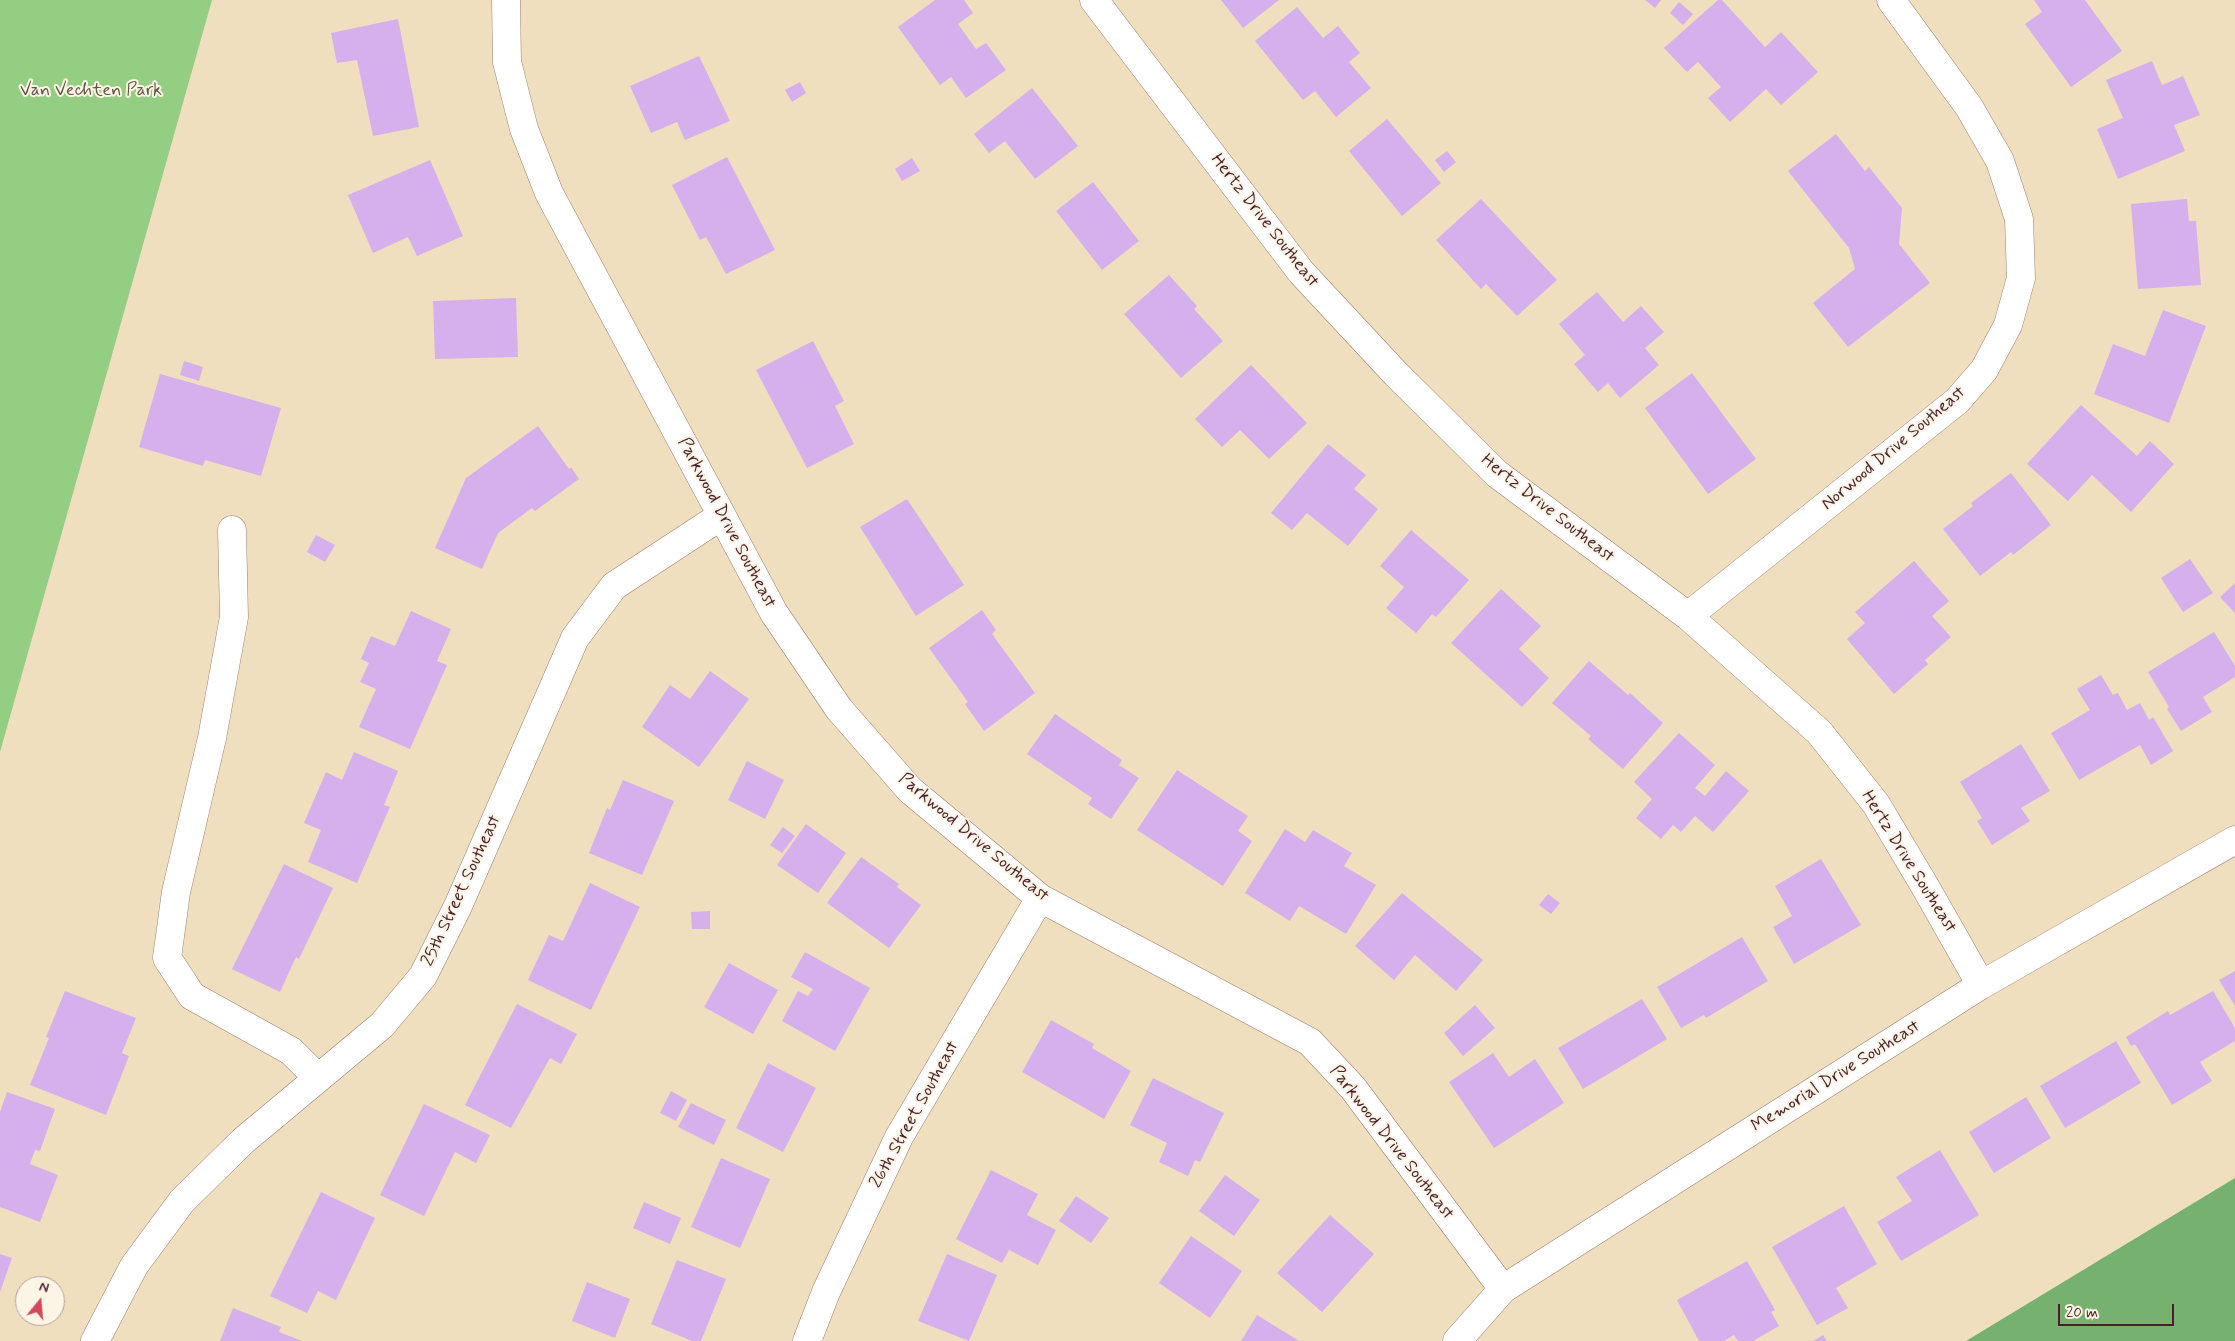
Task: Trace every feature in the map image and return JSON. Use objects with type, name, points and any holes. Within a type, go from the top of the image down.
[{"type":"street","name":"Parkwood Drive Southeast","points":[[506,0],[507,62],[524,129],[549,193],[774,613],[839,709],[910,790],[1040,898],[1310,1042],[1353,1088],[1503,1289]]},
{"type":"street","name":"Hertz Drive Southeast","points":[[1094,0],[1301,272],[1396,374],[1497,474],[1688,616],[1819,732],[1876,804],[1981,985]]},
{"type":"street","name":"Norwood Drive Southeast","points":[[1688,616],[1957,401],[1984,370],[2008,325],[2021,278],[2020,219],[2000,161],[1969,107],[1891,0]]},
{"type":"street","name":"25th Street Southeast","points":[[95,1341],[134,1266],[182,1201],[243,1140],[382,1025],[423,976],[458,906],[575,638],[614,586],[721,516]]},
{"type":"street","points":[[232,530],[234,617],[212,738],[176,892],[167,958],[192,996],[291,1051],[318,1078]]},
{"type":"street","name":"Memorial Drive Southeast","points":[[1457,1341],[1503,1289],[1981,985],[2235,840]]},
{"type":"street","name":"26th Street Southeast","points":[[807,1341],[826,1292],[899,1137],[1040,898]]},
{"type":"green space","name":"Van Vechten Park","points":[[0,0],[212,0],[0,752]]},
{"type":"green space","points":[[2235,1178],[2235,1341],[1966,1341]]},
{"type":"building","points":[[935,0],[964,0],[973,13],[958,24],[976,49],[986,43],[1006,70],[966,98],[951,77],[940,85],[898,27]]},
{"type":"building","points":[[1221,0],[1279,0],[1243,28]]},
{"type":"building","points":[[1645,0],[1661,0],[1655,8]]},
{"type":"building","points":[[1718,0],[1722,0],[1765,47],[1781,32],[1818,72],[1781,105],[1766,89],[1730,122],[1708,98],[1721,87],[1698,62],[1687,72],[1664,48]]},
{"type":"building","points":[[2034,0],[2085,0],[2122,51],[2071,87],[2025,24],[2042,12]]},
{"type":"building","points":[[1679,2],[1693,14],[1683,25],[1670,13]]},
{"type":"building","points":[[1297,7],[1323,38],[1338,26],[1360,53],[1349,62],[1371,88],[1336,117],[1315,91],[1303,100],[1255,41]]},
{"type":"building","points":[[398,19],[419,127],[373,136],[357,60],[337,63],[331,33]]},
{"type":"building","points":[[699,56],[730,121],[685,140],[677,122],[651,133],[630,86]]},
{"type":"building","points":[[2152,61],[2162,85],[2183,76],[2200,115],[2174,125],[2185,151],[2118,179],[2097,129],[2123,118],[2106,80]]},
{"type":"building","points":[[800,82],[806,93],[792,102],[785,90]]},
{"type":"building","points":[[1032,88],[1078,146],[1035,179],[1005,141],[989,153],[974,134]]},
{"type":"building","points":[[1387,119],[1441,183],[1402,216],[1349,151]]},
{"type":"building","points":[[1836,134],[1865,171],[1869,167],[1902,208],[1899,244],[1930,283],[1848,347],[1813,303],[1855,269],[1849,248],[1788,171]]},
{"type":"building","points":[[1447,151],[1456,162],[1444,172],[1435,160]]},
{"type":"building","points":[[727,157],[775,250],[726,274],[706,237],[700,240],[672,185]]},
{"type":"building","points":[[912,158],[920,171],[902,181],[895,169]]},
{"type":"building","points":[[430,160],[463,236],[417,256],[408,237],[373,253],[348,195]]},
{"type":"building","points":[[1093,182],[1139,241],[1102,270],[1056,211]]},
{"type":"building","points":[[1481,199],[1557,280],[1517,316],[1486,284],[1481,289],[1436,240]]},
{"type":"building","points":[[2187,199],[2189,221],[2196,221],[2201,285],[2138,289],[2131,204]]},
{"type":"building","points":[[1169,275],[1197,306],[1194,309],[1223,341],[1181,378],[1124,314]]},
{"type":"building","points":[[1597,292],[1623,322],[1641,306],[1664,332],[1645,348],[1659,365],[1620,398],[1608,383],[1598,392],[1574,364],[1585,355],[1559,324]]},
{"type":"building","points":[[516,298],[518,357],[435,359],[433,301]]},
{"type":"building","points":[[2163,310],[2206,326],[2169,423],[2094,394],[2113,344],[2145,356]]},
{"type":"building","points":[[813,341],[844,401],[835,406],[854,444],[807,468],[756,370]]},
{"type":"building","points":[[184,361],[203,367],[199,381],[180,375]]},
{"type":"building","points":[[1251,365],[1307,423],[1269,459],[1240,430],[1222,447],[1195,419]]},
{"type":"building","points":[[1692,373],[1756,459],[1708,494],[1645,408]]},
{"type":"building","points":[[160,374],[281,408],[261,476],[205,460],[203,466],[139,447]]},
{"type":"building","points":[[2081,405],[2137,456],[2150,441],[2174,464],[2131,512],[2092,475],[2068,501],[2027,464]]},
{"type":"building","points":[[538,426],[569,469],[571,467],[579,479],[535,511],[532,508],[498,533],[482,569],[435,548],[466,478]]},
{"type":"building","points":[[1328,444],[1366,475],[1354,489],[1378,509],[1348,546],[1307,513],[1292,530],[1271,513]]},
{"type":"building","points":[[2011,473],[2051,525],[2013,555],[2011,552],[1980,576],[1943,529],[1973,506],[1971,503]]},
{"type":"building","points":[[907,499],[964,585],[916,616],[860,527]]},
{"type":"building","points":[[1411,530],[1469,580],[1436,617],[1432,614],[1416,633],[1386,608],[1404,587],[1380,566]]},
{"type":"building","points":[[316,535],[335,545],[325,562],[307,552]]},
{"type":"building","points":[[2190,559],[2213,593],[2183,612],[2161,578]]},
{"type":"building","points":[[1914,561],[1949,601],[1932,616],[1951,637],[1925,660],[1928,664],[1894,694],[1847,639],[1865,623],[1855,612]]},
{"type":"building","points":[[2235,583],[2235,613],[2220,597]]},
{"type":"building","points":[[1501,589],[1541,626],[1519,649],[1549,678],[1522,707],[1451,643]]},
{"type":"building","points":[[982,610],[996,630],[992,634],[1035,693],[984,731],[965,704],[968,702],[929,648]]},
{"type":"building","points":[[411,611],[451,629],[437,661],[447,665],[410,749],[359,727],[376,689],[360,682],[369,663],[361,659],[371,636],[395,646]]},
{"type":"building","points":[[2214,632],[2235,666],[2235,677],[2203,697],[2212,712],[2181,731],[2148,672]]},
{"type":"building","points":[[1589,661],[1628,695],[1630,693],[1663,723],[1623,769],[1588,739],[1591,736],[1552,703]]},
{"type":"building","points":[[710,671],[749,699],[699,767],[642,727],[670,685],[690,699]]},
{"type":"building","points":[[2101,675],[2113,695],[2118,693],[2127,710],[2140,703],[2149,720],[2153,717],[2173,751],[2151,765],[2140,745],[2079,780],[2051,733],[2090,710],[2077,689]]},
{"type":"building","points":[[1055,714],[1122,760],[1119,765],[1139,778],[1111,819],[1088,804],[1092,798],[1027,754]]},
{"type":"building","points":[[1679,733],[1715,765],[1695,788],[1705,796],[1726,771],[1749,791],[1713,832],[1695,816],[1681,832],[1673,825],[1661,839],[1636,818],[1652,799],[1634,782]]},
{"type":"building","points":[[2021,744],[2050,791],[2021,808],[2030,821],[1992,845],[1977,821],[1982,818],[1960,782]]},
{"type":"building","points":[[354,752],[398,771],[384,805],[390,807],[357,883],[308,862],[321,830],[304,823],[326,772],[342,780]]},
{"type":"building","points":[[747,761],[784,780],[765,819],[728,800]]},
{"type":"building","points":[[1177,770],[1248,816],[1238,831],[1252,841],[1223,886],[1137,830]]},
{"type":"building","points":[[623,780],[674,801],[642,875],[589,853],[607,808],[610,810]]},
{"type":"building","points":[[806,824],[846,853],[818,893],[777,865]]},
{"type":"building","points":[[783,827],[795,836],[782,853],[770,845]]},
{"type":"building","points":[[1285,829],[1305,842],[1313,830],[1352,853],[1344,866],[1376,885],[1346,934],[1299,906],[1290,921],[1245,893]]},
{"type":"building","points":[[861,857],[899,884],[897,887],[921,905],[889,948],[827,903]]},
{"type":"building","points":[[1821,859],[1861,925],[1794,964],[1773,927],[1792,916],[1775,886]]},
{"type":"building","points":[[284,864],[333,888],[299,959],[296,957],[280,992],[232,969]]},
{"type":"building","points":[[590,883],[640,907],[591,1010],[528,980],[549,935],[563,941]]},
{"type":"building","points":[[1402,893],[1483,960],[1456,991],[1415,955],[1394,980],[1355,946]]},
{"type":"building","points":[[1548,894],[1560,903],[1551,914],[1539,905]]},
{"type":"building","points":[[710,911],[710,929],[692,929],[691,912]]},
{"type":"building","points":[[1742,937],[1768,981],[1706,1018],[1704,1015],[1681,1028],[1657,987]]},
{"type":"building","points":[[805,952],[870,988],[835,1051],[782,1021],[798,991],[808,996],[813,989],[791,977]]},
{"type":"building","points":[[729,963],[778,990],[753,1034],[704,1007]]},
{"type":"building","points":[[2235,971],[2235,1006],[2219,980]]},
{"type":"building","points":[[65,991],[136,1018],[122,1053],[129,1056],[106,1115],[30,1085],[49,1038],[46,1037]]},
{"type":"building","points":[[2213,991],[2235,1028],[2235,1041],[2200,1062],[2212,1081],[2172,1105],[2135,1044],[2131,1046],[2126,1037],[2168,1011],[2170,1015]]},
{"type":"building","points":[[1642,999],[1667,1039],[1583,1089],[1558,1048]]},
{"type":"building","points":[[517,1004],[577,1034],[561,1064],[550,1058],[511,1128],[465,1105]]},
{"type":"building","points":[[1475,1005],[1495,1028],[1463,1056],[1444,1033]]},
{"type":"building","points":[[1051,1020],[1094,1044],[1092,1048],[1131,1071],[1104,1119],[1022,1072]]},
{"type":"building","points":[[2116,1041],[2141,1083],[2065,1128],[2040,1086]]},
{"type":"building","points":[[1493,1053],[1509,1077],[1535,1059],[1564,1103],[1494,1148],[1449,1082]]},
{"type":"building","points":[[768,1063],[816,1088],[783,1152],[736,1128]]},
{"type":"building","points":[[1153,1078],[1224,1113],[1200,1162],[1195,1160],[1188,1176],[1159,1162],[1167,1143],[1130,1125]]},
{"type":"building","points":[[671,1091],[687,1100],[676,1121],[660,1113]]},
{"type":"building","points":[[7,1092],[55,1109],[40,1151],[35,1150],[30,1164],[58,1175],[40,1222],[0,1207],[0,1112]]},
{"type":"building","points":[[2026,1097],[2051,1138],[1994,1173],[1969,1132]]},
{"type":"building","points":[[691,1103],[726,1120],[714,1145],[678,1127]]},
{"type":"building","points":[[424,1104],[490,1135],[476,1163],[455,1152],[424,1216],[380,1195]]},
{"type":"building","points":[[1940,1150],[1979,1215],[1901,1261],[1877,1222],[1912,1201],[1896,1177]]},
{"type":"building","points":[[721,1158],[770,1179],[740,1248],[691,1227]]},
{"type":"building","points":[[991,1170],[1038,1194],[1027,1215],[1056,1230],[1038,1265],[1009,1250],[1002,1263],[956,1239]]},
{"type":"building","points":[[1225,1175],[1260,1200],[1234,1236],[1199,1211]]},
{"type":"building","points":[[321,1192],[375,1218],[336,1300],[318,1291],[307,1313],[270,1296]]},
{"type":"building","points":[[1076,1196],[1109,1218],[1091,1243],[1059,1221]]},
{"type":"building","points":[[644,1202],[681,1218],[670,1244],[633,1228]]},
{"type":"building","points":[[1844,1206],[1877,1264],[1836,1288],[1848,1308],[1817,1325],[1772,1247]]},
{"type":"building","points":[[1330,1215],[1374,1254],[1322,1312],[1277,1273]]},
{"type":"building","points":[[1191,1236],[1242,1271],[1210,1318],[1159,1283]]},
{"type":"building","points":[[0,1254],[12,1258],[0,1292]]},
{"type":"building","points":[[947,1254],[997,1275],[969,1341],[918,1321]]},
{"type":"building","points":[[677,1260],[726,1279],[701,1341],[692,1341],[651,1324]]},
{"type":"building","points":[[1747,1261],[1775,1310],[1771,1312],[1779,1326],[1753,1341],[1738,1341],[1734,1335],[1724,1341],[1699,1341],[1677,1300]]},
{"type":"building","points":[[587,1282],[630,1299],[615,1338],[572,1321]]},
{"type":"building","points":[[233,1308],[281,1327],[279,1332],[302,1341],[220,1341]]},
{"type":"building","points":[[1257,1315],[1299,1341],[1241,1341]]},
{"type":"building","points":[[1823,1335],[1827,1341],[1813,1341]]}]
